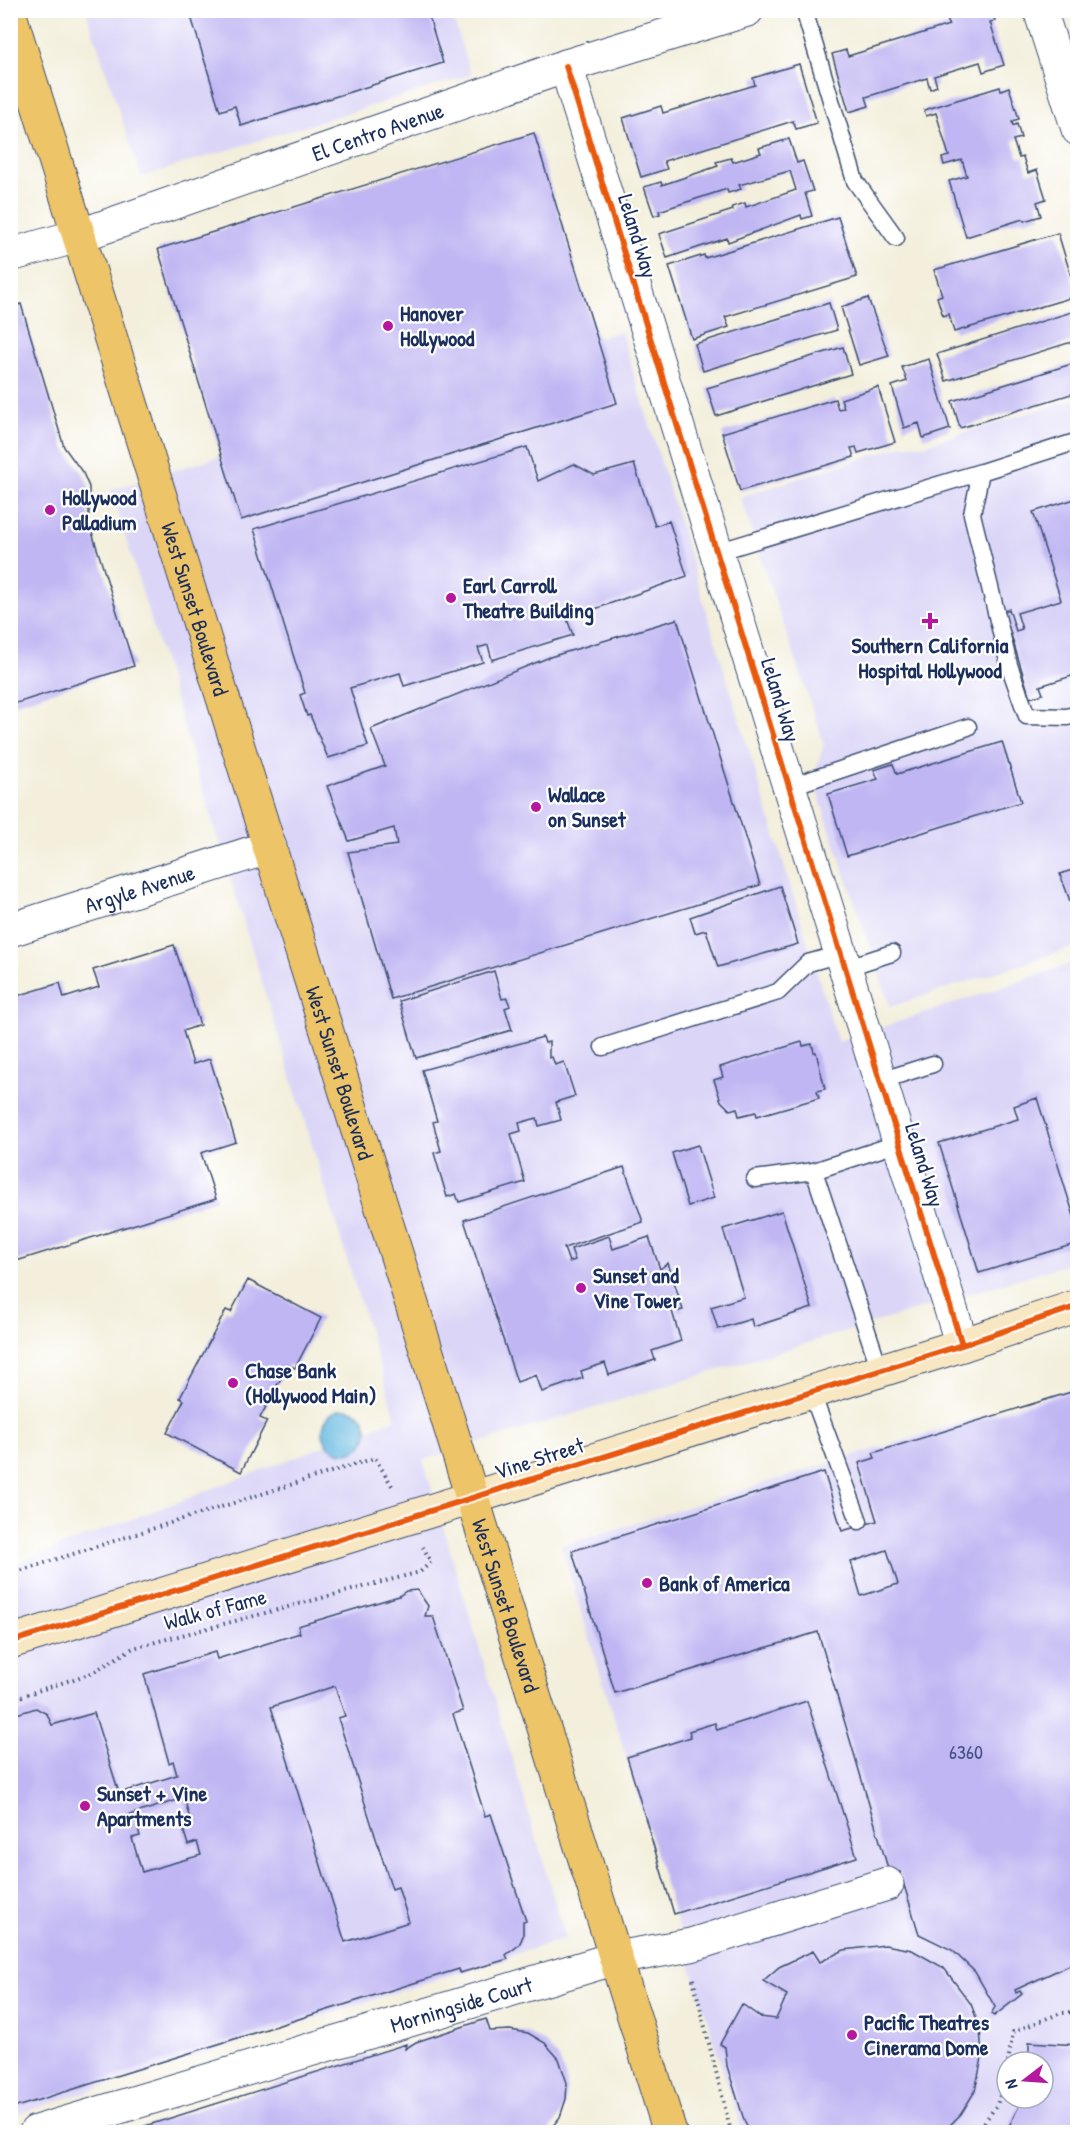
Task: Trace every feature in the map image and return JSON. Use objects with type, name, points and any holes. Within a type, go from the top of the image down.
[{"type":"main road","name":"West Sunset Boulevard","points":[[10,15],[81,235],[670,2133]]},
{"type":"main road","name":"Vine Street","points":[[10,1642],[962,1345],[1077,1306]]},
{"type":"street","name":"El Centro Avenue","points":[[10,255],[81,235],[566,66],[747,10]]},
{"type":"street","points":[[1040,10],[1077,129]]},
{"type":"street","name":"Leland Way","points":[[566,66],[962,1345]]},
{"type":"street","name":"Argyle Avenue","points":[[10,930],[270,847]]},
{"type":"street","name":"Morningside Court","points":[[36,2133],[616,1958],[691,1945],[887,1884]]},
{"type":"lane","points":[[804,10],[855,181],[896,238]]},
{"type":"lane","points":[[717,552],[1077,441]]},
{"type":"lane","points":[[981,472],[972,514],[1010,665],[1027,716],[1067,717],[1077,714]]},
{"type":"lane","points":[[789,787],[968,727]]},
{"type":"lane","points":[[603,1047],[778,992],[808,963],[843,961],[892,952]]},
{"type":"lane","points":[[880,1081],[933,1064]]},
{"type":"lane","points":[[755,1179],[814,1171],[900,1143]]},
{"type":"lane","points":[[814,1171],[880,1370]]},
{"type":"lane","points":[[811,1391],[859,1521]]},
{"type":"path","points":[[10,1574],[375,1458],[384,1469]]},
{"type":"path","points":[[685,1973],[694,1980],[731,2133]]},
{"type":"path","points":[[1010,2050],[1012,2032],[1061,2013],[1077,2012]]},
{"type":"path","points":[[977,2133],[995,2108]]},
{"type":"shaded area","points":[[86,11],[451,11],[471,75],[141,177]]},
{"type":"shaded area","points":[[621,331],[838,1042],[1077,962],[1077,1261],[423,1460],[566,1938],[11,2116],[11,1565],[396,1419],[111,490]]},
{"type":"shaded area","name":"Southern California Hospital Hollywood","points":[[1077,398],[1077,946],[890,1007],[813,779],[824,744],[740,497],[904,445],[924,445]]},
{"type":"shaded area","points":[[1077,1387],[1077,2132],[742,2132],[561,1546]]},
{"type":"water","points":[[345,1409],[354,1410],[361,1415],[366,1422],[366,1440],[361,1447],[354,1452],[345,1453],[336,1452],[329,1447],[324,1440],[323,1431],[324,1422],[329,1415],[336,1410]]},
{"type":"building","points":[[189,10],[427,10],[443,63],[241,126],[235,106],[220,111]]},
{"type":"building","points":[[974,10],[992,10],[995,21],[990,22],[1004,65],[983,72],[980,62],[934,76],[937,86],[930,89],[927,78],[866,97],[869,106],[849,112],[832,54],[846,50],[848,56],[949,25],[947,19]]},
{"type":"building","points":[[799,64],[817,123],[796,129],[793,121],[664,161],[667,169],[641,177],[623,118],[661,106],[663,113],[755,85],[753,78]]},
{"type":"building","points":[[1000,87],[1001,90],[1009,87],[1019,119],[1012,121],[1013,126],[1017,124],[1021,138],[1013,140],[1019,158],[1023,157],[1028,173],[1037,170],[1046,199],[1037,202],[1041,216],[1024,221],[1023,219],[966,237],[949,181],[967,176],[962,160],[944,165],[942,158],[949,156],[936,113],[926,116],[924,110]]},
{"type":"building","name":"Hanover Hollywood","points":[[534,133],[617,403],[241,520],[158,249]]},
{"type":"building","points":[[789,139],[797,163],[803,161],[813,191],[805,193],[812,216],[802,219],[801,215],[728,242],[727,238],[667,258],[659,234],[733,210],[732,207],[745,203],[746,207],[796,190],[790,171],[739,185],[741,189],[728,193],[727,189],[659,211],[660,214],[654,216],[644,187],[661,182],[662,185],[718,166],[716,162],[731,158],[733,162],[761,153],[759,148]]},
{"type":"building","points":[[838,217],[857,277],[725,317],[729,327],[692,339],[669,266],[704,255],[705,258]]},
{"type":"building","points":[[1058,233],[1077,296],[954,332],[949,314],[943,316],[937,297],[942,295],[934,270]]},
{"type":"building","points":[[868,298],[889,356],[859,365],[841,307]]},
{"type":"building","points":[[829,303],[837,330],[703,371],[695,344]]},
{"type":"building","name":"Hollywood Palladium","points":[[21,304],[64,447],[83,473],[89,487],[89,523],[134,666],[10,705],[10,307]]},
{"type":"building","points":[[1078,310],[1078,340],[946,381],[937,354]]},
{"type":"building","points":[[843,347],[851,374],[716,416],[707,388]]},
{"type":"building","points":[[929,359],[950,429],[923,438],[919,423],[904,428],[892,386],[907,381],[902,367]]},
{"type":"building","points":[[1078,362],[1078,392],[960,428],[952,401]]},
{"type":"building","points":[[878,387],[895,442],[858,453],[856,447],[851,448],[854,457],[740,491],[722,433],[835,399],[838,409],[844,408],[841,399]]},
{"type":"building","name":"Earl Carroll Theatre Building","points":[[527,447],[538,481],[574,464],[594,475],[634,464],[655,526],[669,521],[687,576],[567,619],[573,635],[492,660],[488,645],[478,648],[483,662],[404,686],[400,673],[350,688],[368,746],[328,758],[310,715],[307,716],[300,695],[305,693],[254,529]]},
{"type":"building","points":[[1078,498],[1078,674],[1040,686],[1043,694],[1030,698],[1004,611],[1009,609],[1016,631],[1022,629],[1017,613],[1061,600],[1033,512]]},
{"type":"building","name":"Wallace on Sunset","points":[[677,619],[760,885],[391,999],[348,852],[397,845],[394,828],[349,841],[327,786],[385,766],[371,729],[550,657]]},
{"type":"building","points":[[1002,742],[1021,802],[847,856],[828,794],[878,779],[874,770],[893,764],[897,774]]},
{"type":"building","points":[[1078,868],[1078,904],[1072,906],[1060,874]]},
{"type":"building","points":[[780,886],[798,944],[718,967],[706,930],[695,933],[690,917]]},
{"type":"building","points":[[174,945],[200,1025],[183,1031],[193,1064],[210,1059],[236,1142],[201,1153],[216,1199],[10,1263],[10,998],[60,983],[64,998],[99,987],[93,970]]},
{"type":"building","points":[[494,971],[502,999],[507,998],[510,1006],[505,1008],[512,1030],[416,1058],[399,1001]]},
{"type":"building","points":[[543,1037],[545,1043],[549,1042],[549,1058],[552,1057],[555,1065],[564,1062],[575,1096],[556,1102],[561,1120],[539,1126],[537,1118],[519,1123],[521,1131],[511,1134],[525,1182],[459,1202],[456,1194],[447,1197],[434,1153],[441,1151],[433,1122],[437,1121],[422,1070]]},
{"type":"building","points":[[802,1042],[803,1046],[812,1044],[816,1052],[825,1089],[817,1091],[819,1098],[757,1116],[756,1112],[739,1116],[737,1108],[730,1110],[721,1101],[714,1080],[723,1077],[720,1067]]},
{"type":"building","points":[[1037,1098],[1078,1229],[1078,1243],[979,1273],[939,1143],[1018,1119],[1014,1106]]},
{"type":"building","points":[[698,1145],[714,1198],[688,1206],[672,1153]]},
{"type":"building","name":"Sunset and Vine Tower","points":[[624,1167],[643,1222],[564,1248],[569,1262],[575,1260],[571,1249],[609,1236],[613,1249],[649,1237],[660,1269],[668,1263],[683,1310],[678,1311],[677,1306],[671,1308],[681,1341],[652,1351],[655,1360],[609,1375],[605,1363],[581,1371],[583,1378],[542,1392],[536,1375],[517,1382],[464,1220]]},
{"type":"building","points":[[782,1211],[812,1308],[753,1327],[751,1319],[718,1329],[711,1307],[744,1297],[723,1229]]},
{"type":"building","name":"Chase Bank (Hollywood Main)","points":[[248,1280],[321,1318],[295,1368],[288,1365],[260,1418],[267,1421],[241,1472],[167,1433],[184,1400],[180,1398],[226,1310],[231,1312]]},
{"type":"building","points":[[1071,1392],[1078,1411],[1078,1961],[1015,1990],[1016,1993],[1020,1991],[1022,1994],[994,2016],[991,2014],[995,2007],[975,1972],[952,1950],[919,1934],[900,1872],[890,1875],[818,1632],[615,1693],[572,1551],[824,1472],[842,1531],[877,1521],[859,1463],[875,1458],[873,1453]],"holes":[[[887,1550],[898,1584],[861,1596],[851,1562]]]},
{"type":"building","name":"Sunset + Vine Apartments","points":[[417,1590],[428,1606],[425,1616],[433,1616],[463,1711],[453,1714],[485,1816],[491,1814],[526,1921],[523,1922],[523,1936],[519,1945],[506,1955],[508,1959],[460,1973],[459,1969],[10,2109],[10,1716],[36,1708],[47,1714],[52,1725],[94,1713],[119,1793],[177,1775],[173,1761],[169,1763],[144,1674],[215,1652],[217,1659],[300,1633],[298,1626],[399,1596],[406,1591]],"holes":[[[335,1686],[345,1716],[338,1718],[392,1889],[398,1887],[409,1922],[345,1942],[271,1707]],[[184,1798],[190,1819],[181,1822],[188,1845],[197,1842],[201,1855],[142,1872],[132,1838],[140,1836],[136,1821],[128,1823],[126,1816]]]},
{"type":"building","points":[[807,1701],[857,1857],[674,1914],[627,1757],[691,1737],[689,1731],[715,1723],[717,1730]]},
{"type":"building","name":"Pacific Theatres Cinerama Dome","points":[[885,1945],[912,1950],[944,1968],[971,2004],[980,2028],[982,2058],[975,2091],[961,2114],[943,2132],[811,2132],[803,2126],[794,2132],[751,2132],[745,2123],[727,2066],[725,2047],[720,2044],[742,2004],[760,2017],[776,2019],[787,1995],[763,1981],[779,1967],[813,1951],[820,1962],[844,1950]]},
{"type":"building","points":[[486,2019],[490,2031],[510,2030],[528,2033],[545,2043],[559,2059],[567,2083],[566,2099],[560,2117],[548,2132],[126,2132],[406,2044],[405,2049],[416,2042]]},
{"type":"building","points":[[1029,2042],[1078,2045],[1078,2132],[1006,2132],[1017,2110],[1055,2110],[1055,2050],[1029,2050]]},
{"type":"cycle path","points":[[566,66],[962,1345]]},
{"type":"cycle path","points":[[10,1642],[962,1345],[1078,1306]]},
{"type":"place","name":"Hanover Hollywood","points":[[388,326]]},
{"type":"place","name":"Hollywood Palladium","points":[[50,510]]},
{"type":"place","name":"Earl Carroll Theatre Building","points":[[451,598]]},
{"type":"place","name":"Southern California Hospital Hollywood","points":[[930,621]]},
{"type":"place","name":"Wallace on Sunset","points":[[536,807]]},
{"type":"place","name":"Sunset and Vine Tower","points":[[581,1288]]},
{"type":"place","name":"Chase Bank (Hollywood Main)","points":[[233,1383]]},
{"type":"place","name":"Bank of America","points":[[647,1583]]},
{"type":"place","name":"Sunset + Vine Apartments","points":[[85,1806]]},
{"type":"place","name":"Pacific Theatres Cinerama Dome","points":[[852,2035]]}]
